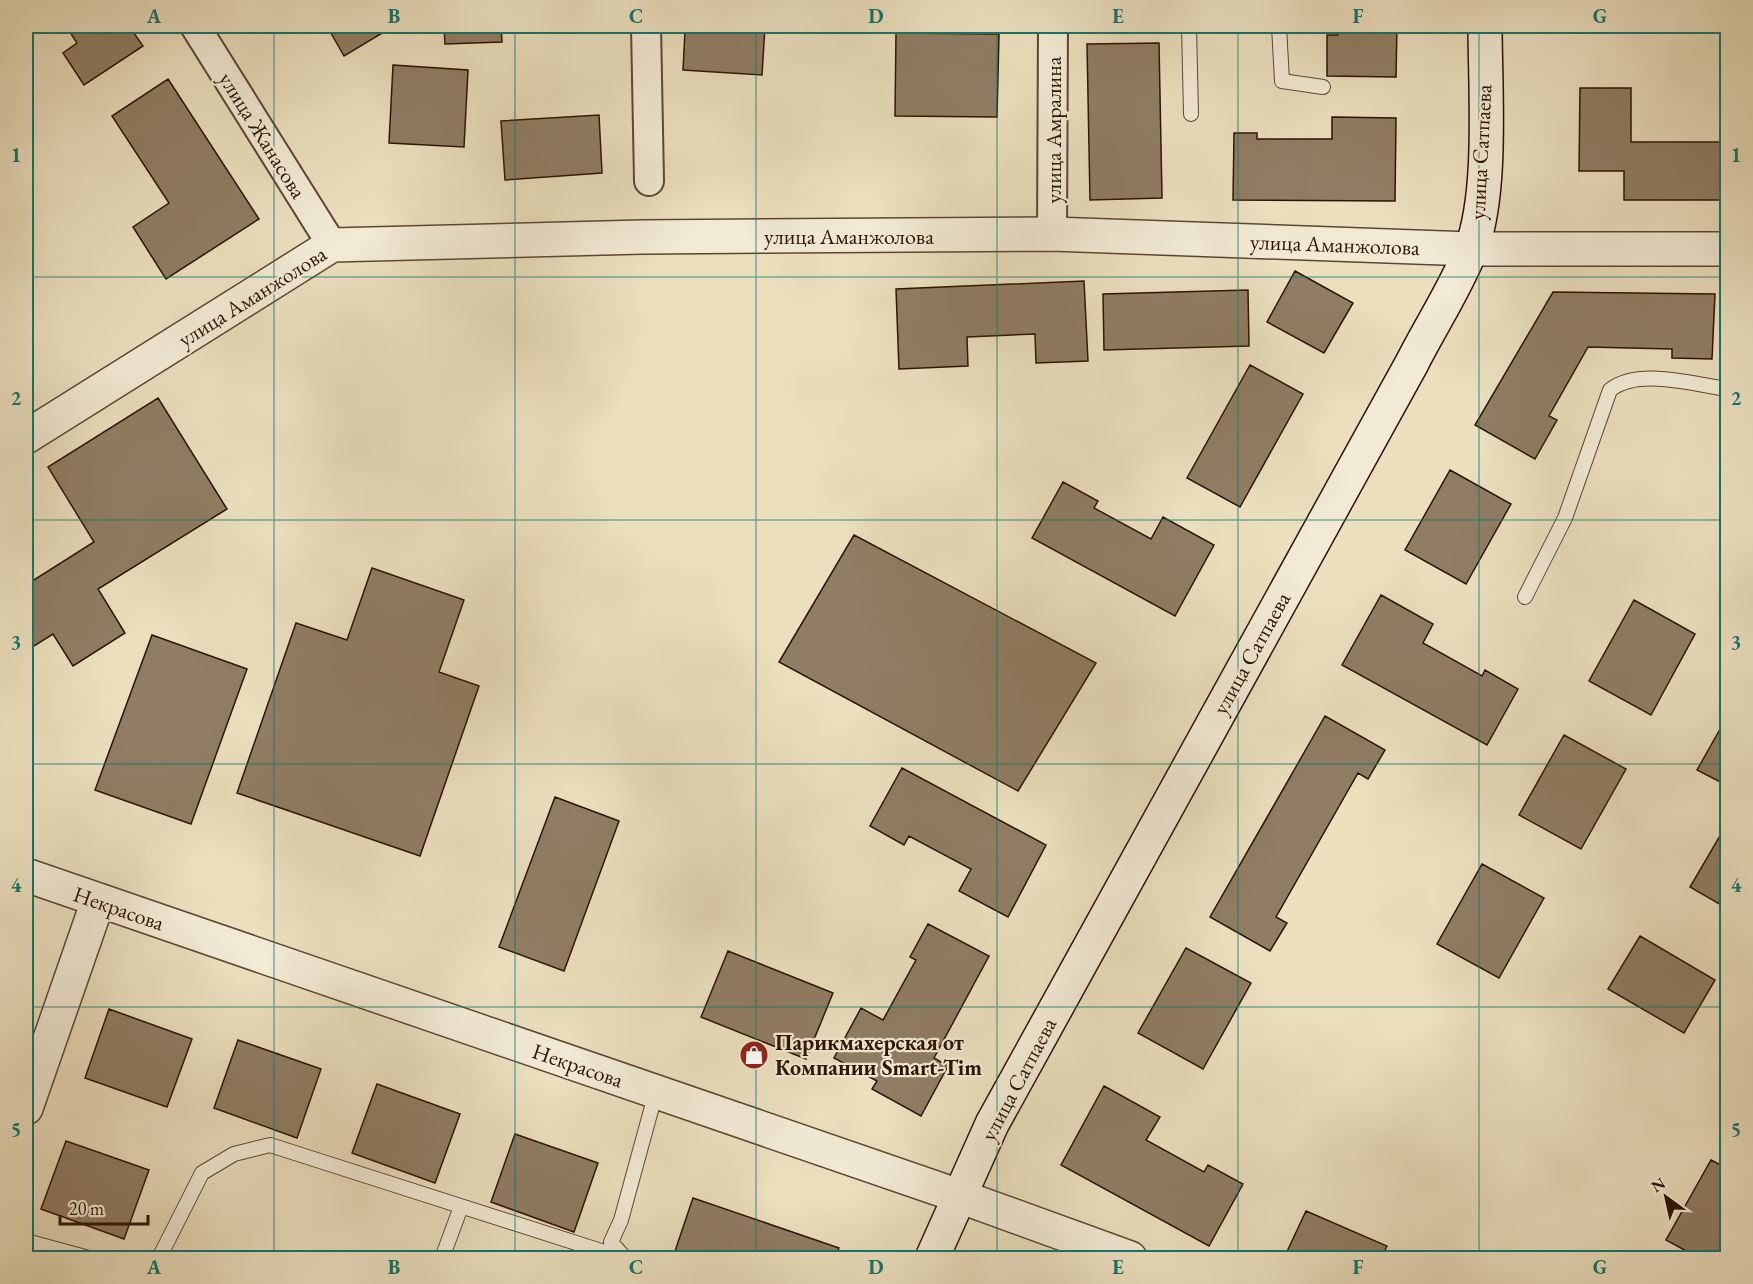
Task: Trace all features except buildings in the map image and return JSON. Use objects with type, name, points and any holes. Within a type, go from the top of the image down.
[{"type":"street","name":"улица Жанасова","points":[[195,26],[332,245]]},
{"type":"street","points":[[646,26],[649,181]]},
{"type":"street","name":"улица Амралина","points":[[1052,234],[1053,26]]},
{"type":"street","name":"улица Сатпаева","points":[[932,1258],[992,1124],[1406,373],[1471,249],[1479,218],[1484,166],[1485,26]]},
{"type":"street","name":"улица Аманжолова","points":[[26,437],[332,245],[642,237],[1052,234],[1471,249],[1728,249]]},
{"type":"street","name":"Некрасова","points":[[26,875],[959,1196],[1130,1258]]},
{"type":"street","points":[[26,1108],[98,901]]},
{"type":"lane","points":[[1189,26],[1191,114]]},
{"type":"lane","points":[[1279,26],[1282,81],[1323,87]]},
{"type":"lane","points":[[1525,597],[1565,518],[1610,390],[1627,381],[1657,377],[1728,389]]},
{"type":"lane","points":[[624,1258],[611,1242],[621,1220],[656,1092]]},
{"type":"lane","points":[[159,1258],[202,1173],[234,1154],[270,1145],[624,1258]]},
{"type":"lane","points":[[442,1258],[461,1207]]},
{"type":"lane","points":[[26,1241],[89,1258]]},
{"type":"place","name":"Парикмахерская от Компании Smart-Tim","points":[[754,1055]]}]
